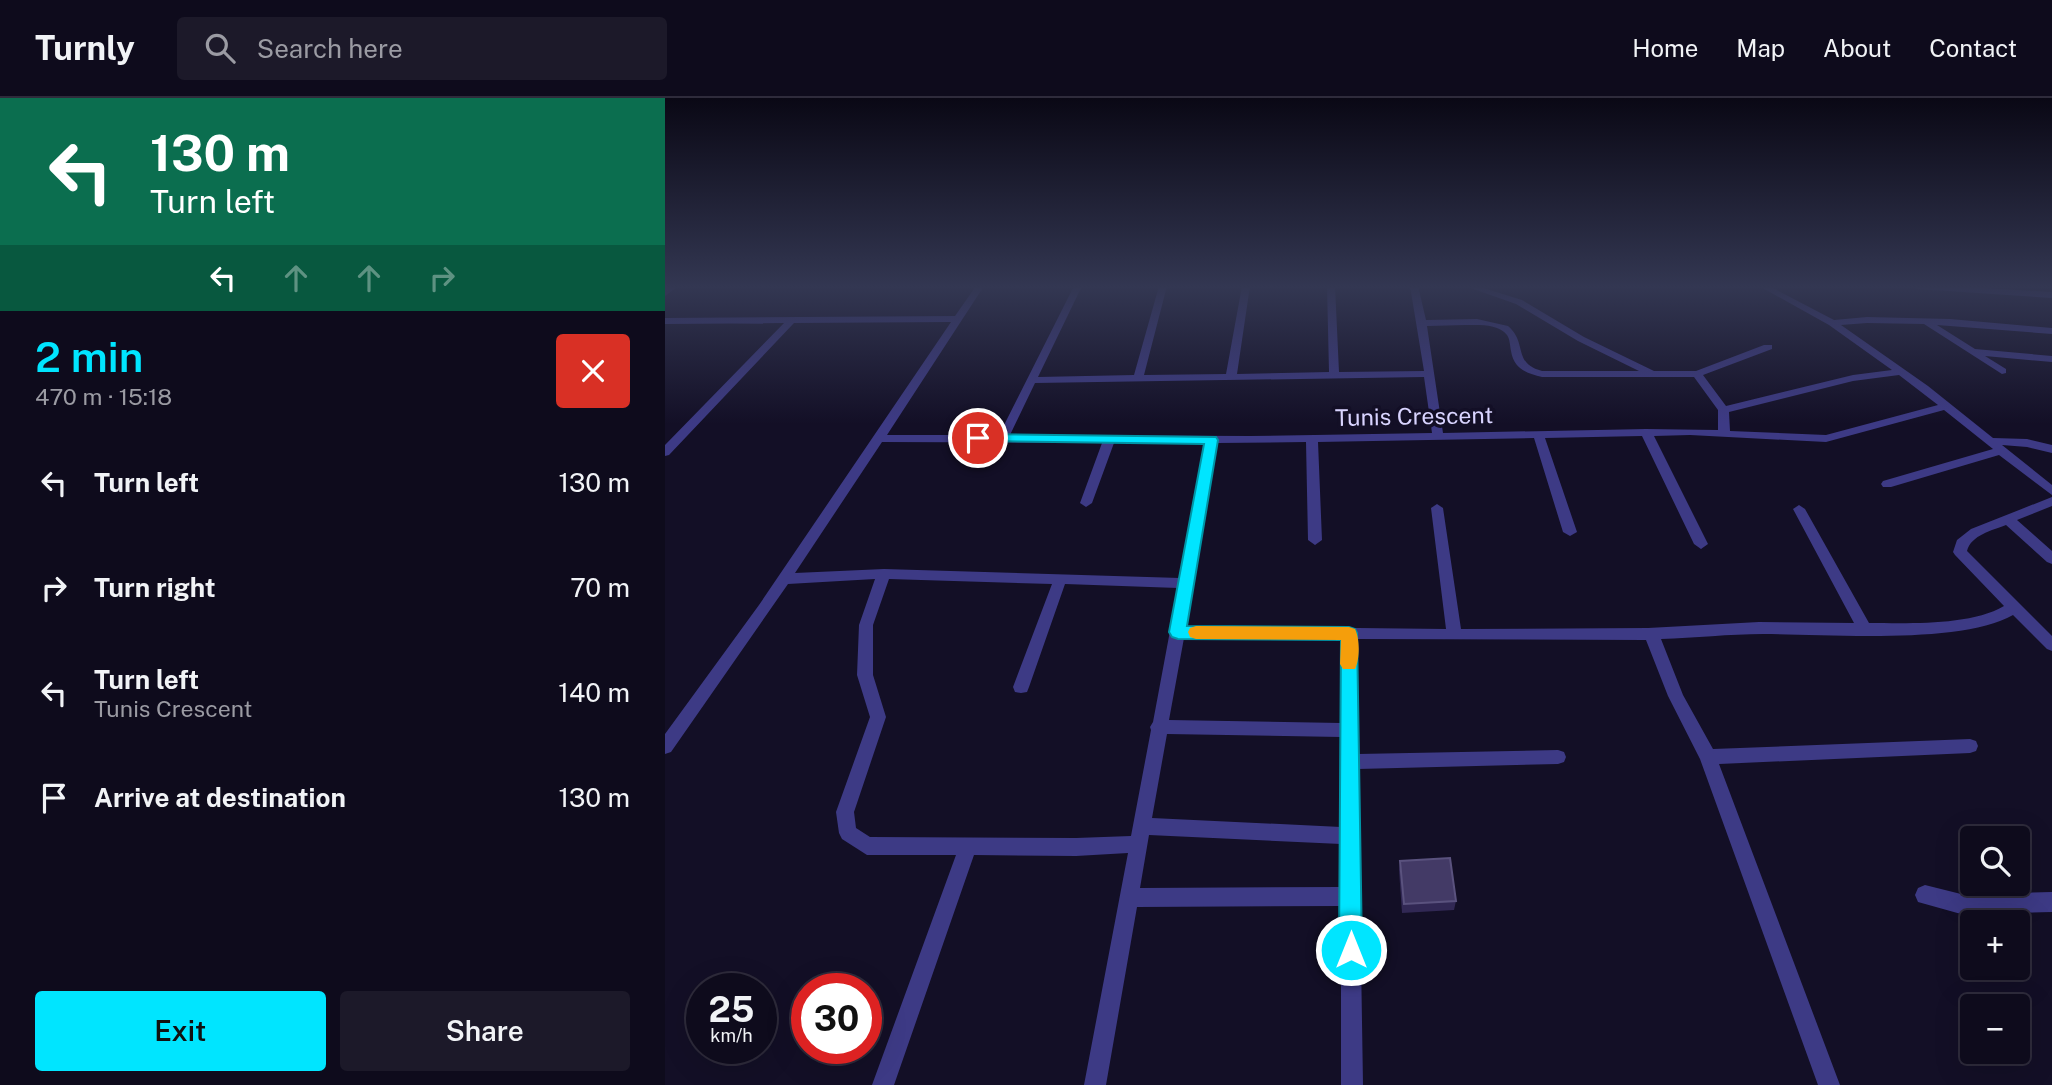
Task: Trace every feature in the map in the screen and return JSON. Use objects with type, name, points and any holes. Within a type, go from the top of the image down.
[{"type":"street","points":[[665,452],[780,332]]},
{"type":"street","points":[[665,747],[673,723],[785,579],[948,332]]},
{"type":"street","points":[[1003,438],[1055,332]]},
{"type":"street","points":[[1138,378],[1150,332]]},
{"type":"street","points":[[1231,377],[1238,332]]},
{"type":"street","points":[[1333,332],[1334,375]]},
{"type":"street","points":[[1423,332],[1438,436]]},
{"type":"street","points":[[1510,332],[1520,365],[1526,372],[1697,374],[1768,347]]},
{"type":"street","points":[[1569,332],[1655,374]]},
{"type":"street","points":[[1844,332],[1945,406],[2052,491]]},
{"type":"street","points":[[1943,332],[2002,371]]},
{"type":"street","points":[[1975,352],[2052,359]]},
{"type":"street","points":[[1723,410],[1897,370]]},
{"type":"street","points":[[1031,380],[1429,374]]},
{"type":"street","points":[[1697,374],[1723,410],[1724,434]]},
{"type":"street","name":"Tunis Crescent","points":[[879,438],[1312,440],[1646,432],[1826,439],[1945,406]]},
{"type":"street","points":[[1646,432],[1700,544]]},
{"type":"street","points":[[1538,434],[1570,532]]},
{"type":"street","points":[[1086,503],[1109,440]]},
{"type":"street","points":[[1095,1085],[1212,440]]},
{"type":"street","points":[[1312,440],[1315,540]]},
{"type":"street","points":[[1990,441],[2028,443],[2052,449]]},
{"type":"street","points":[[1887,484],[2002,450]]},
{"type":"street","points":[[2052,501],[2007,518],[1967,538],[1962,543],[1960,552],[2052,645]]},
{"type":"street","points":[[1437,508],[1454,634]]},
{"type":"street","points":[[1799,509],[1865,630]]},
{"type":"street","points":[[2007,518],[2052,559]]},
{"type":"street","points":[[785,579],[884,574],[1185,583]]},
{"type":"street","points":[[884,574],[866,625],[865,675],[878,717],[845,812],[848,833],[867,846],[1076,848],[1137,844]]},
{"type":"street","points":[[1021,687],[1060,580]]},
{"type":"street","points":[[1178,632],[1651,634],[1760,628],[1865,630],[1966,623],[1995,618],[2010,612],[2014,607]]},
{"type":"street","points":[[1349,633],[1352,1085]]},
{"type":"street","points":[[1651,634],[1676,696],[1707,757],[1829,1085]]},
{"type":"street","points":[[1158,727],[1349,730]]},
{"type":"street","points":[[1707,757],[1970,746]]},
{"type":"street","points":[[1349,762],[1558,757]]},
{"type":"street","points":[[1141,825],[1349,836]]},
{"type":"street","points":[[883,1085],[968,847]]},
{"type":"street","points":[[1925,895],[1961,904],[2052,902]]},
{"type":"street","points":[[1129,898],[1350,896]]},
{"type":"building","points":[[1450,858],[1456,901],[1404,904],[1400,861]]},
{"type":"slow traffic","points":[[1196,632],[1349,633],[1349,664]]},
{"type":"route","points":[[978,438],[1212,440],[1178,632],[1349,633],[1351,950]]}]
